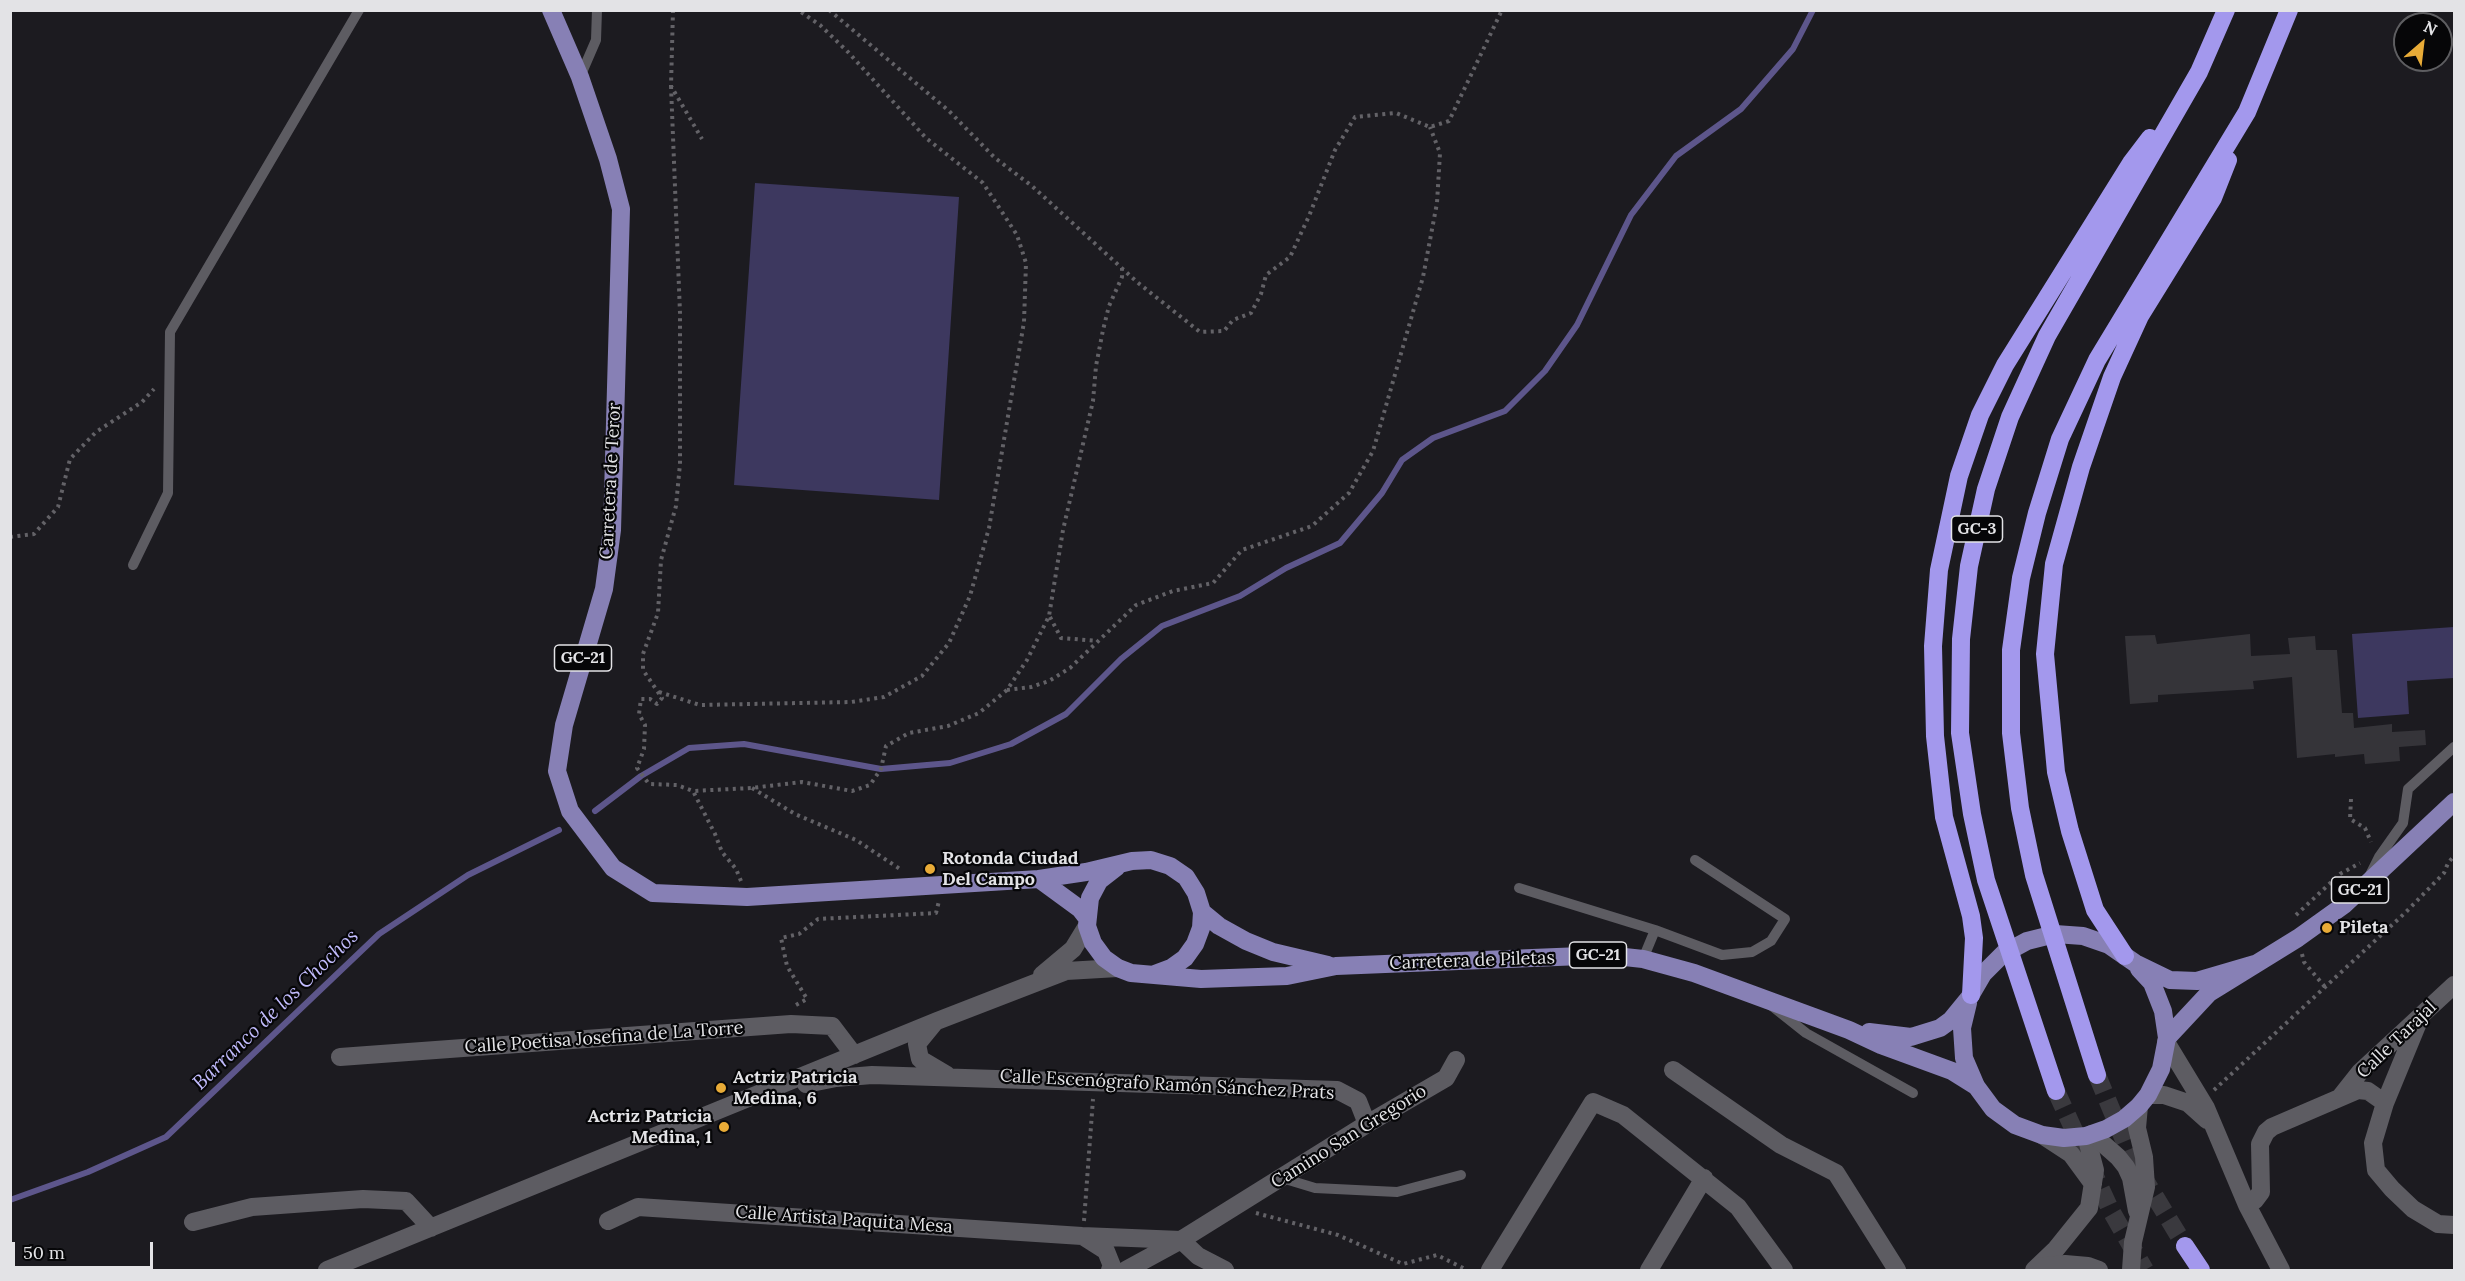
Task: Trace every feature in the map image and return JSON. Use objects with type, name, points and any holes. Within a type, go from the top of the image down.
[{"type":"highway","name":"GC-3","points":[[2056,1091],[1986,880],[1972,814],[1960,732],[1961,639],[1969,566],[1986,489],[2010,417],[2047,336],[2199,72],[2226,10]]},
{"type":"highway","name":"GC-3","points":[[2097,1075],[2034,875],[2020,808],[2011,733],[2011,650],[2021,578],[2037,513],[2060,439],[2097,360],[2247,112],[2289,10]]},
{"type":"highway","points":[[1970,997],[1974,938],[1971,916],[1944,817],[1935,736],[1933,646],[1939,570],[1959,476],[1980,415],[2005,365],[2131,163],[2199,72]]},
{"type":"highway","points":[[2130,960],[2095,910],[2070,831],[2056,772],[2045,654],[2054,564],[2081,467],[2112,377],[2140,316],[2213,198],[2247,112]]},
{"type":"highway","points":[[2185,1246],[2201,1270]]},
{"type":"main road","name":"Carretera de Teror","points":[[551,10],[580,77],[608,159],[621,209],[612,530],[604,589],[564,725],[557,771],[570,812],[613,868],[652,892],[747,897],[1039,879]]},
{"type":"main road","name":"GC-21","points":[[2166,1040],[2209,993],[2317,925],[2344,905],[2454,802]]},
{"type":"main road","name":"GC-21","points":[[1039,879],[1086,872],[1132,861],[1151,860],[1170,866],[1185,877],[1196,893],[1202,912],[1219,926],[1246,942],[1273,952],[1335,966]]},
{"type":"main road","points":[[1087,922],[1090,898],[1100,881],[1114,868],[1132,861]]},
{"type":"main road","points":[[1039,879],[1080,909],[1087,922],[1093,943],[1104,958],[1118,968]]},
{"type":"main road","points":[[1155,974],[1171,968],[1185,958],[1198,936],[1202,912]]},
{"type":"main road","name":"GC-21","points":[[1849,1029],[1896,1036],[1925,1034],[1940,1028],[1951,1020],[1970,997],[1983,974],[2003,954],[2027,941],[2055,934],[2086,937],[2109,945],[2130,960],[2162,977],[2181,982],[2197,981],[2255,964]]},
{"type":"main road","name":"Carretera de Piletas","points":[[1335,966],[1606,955],[1643,959],[1694,973],[1849,1029]]},
{"type":"main road","name":"GC-21","points":[[1970,997],[1962,1028],[1964,1058],[1976,1086],[1993,1109],[2015,1125],[2042,1136],[2064,1138],[2089,1135],[2124,1119],[2144,1100],[2161,1069],[2166,1040],[2163,1011],[2152,983],[2130,960]]},
{"type":"main road","name":"GC-21","points":[[1118,968],[1131,973],[1201,979],[1287,976],[1335,966]]},
{"type":"main road","name":"GC-21","points":[[1849,1029],[1881,1045],[1952,1071],[1976,1086]]},
{"type":"street","points":[[1029,986],[1073,950],[1087,922]]},
{"type":"street","points":[[327,1270],[936,1021],[1066,971],[1118,968]]},
{"type":"street","name":"Calle Tarajal","points":[[2341,1096],[2361,1072],[2454,985]]},
{"type":"street","points":[[2420,1018],[2385,1103],[2373,1143],[2376,1170],[2413,1209],[2438,1224],[2454,1225]]},
{"type":"street","name":"Calle Escenógrafo Ramón Sánchez Prats","points":[[936,1021],[918,1044],[921,1059],[949,1076]]},
{"type":"street","name":"Calle Poetisa Josefina de La Torre","points":[[340,1057],[791,1024],[832,1026],[854,1055]]},
{"type":"street","points":[[2166,1040],[2198,1094],[2220,1139],[2247,1205],[2281,1270]]},
{"type":"street","name":"Camino San Gregorio","points":[[1126,1270],[1235,1208],[1367,1124],[1446,1078],[1456,1060]]},
{"type":"street","points":[[1673,1070],[1781,1145],[1836,1173],[1897,1270]]},
{"type":"street","name":"Calle Escenógrafo Ramón Sánchez Prats","points":[[757,1094],[836,1078],[872,1075],[1337,1090],[1358,1101],[1367,1124]]},
{"type":"street","name":"Calle Tarajal","points":[[2247,1205],[2261,1192],[2260,1144],[2266,1132],[2272,1127],[2358,1090],[2368,1091],[2385,1103]]},
{"type":"street","points":[[2131,1270],[2138,1216],[2146,1187],[2144,1157],[2137,1128],[2144,1100],[2164,1095],[2188,1103],[2206,1119],[2220,1139]]},
{"type":"street","points":[[1490,1270],[1593,1102],[1623,1115],[1738,1207],[1784,1270]]},
{"type":"street","points":[[2089,1135],[2118,1157],[2126,1167],[2131,1178],[2138,1216]]},
{"type":"street","points":[[2036,1269],[2089,1208],[2095,1170],[2089,1135]]},
{"type":"street","points":[[2042,1136],[2071,1154],[2093,1184]]},
{"type":"street","points":[[1649,1270],[1704,1178]]},
{"type":"street","points":[[192,1222],[252,1207],[363,1199],[406,1201],[431,1228]]},
{"type":"street","name":"Calle Artista Paquita Mesa","points":[[608,1221],[638,1207],[1082,1236],[1181,1240]]},
{"type":"street","points":[[1082,1236],[1106,1251],[1112,1266],[1110,1270]]},
{"type":"street","points":[[1181,1240],[1198,1256],[1225,1270]]},
{"type":"street","points":[[2036,1269],[2065,1264],[2088,1266],[2098,1270]]},
{"type":"lane","points":[[133,565],[168,493],[170,332],[359,10]]},
{"type":"lane","points":[[580,77],[596,40],[597,10]]},
{"type":"lane","points":[[2364,886],[2379,857],[2403,823],[2408,789],[2454,747]]},
{"type":"lane","points":[[1519,888],[1655,930],[1722,955],[1752,952],[1771,941],[1785,919],[1695,860]]},
{"type":"lane","points":[[1643,959],[1655,930]]},
{"type":"lane","points":[[1760,997],[1806,1033],[1913,1092]]},
{"type":"lane","points":[[1282,1178],[1316,1188],[1397,1192],[1461,1175]]},
{"type":"path","points":[[673,10],[671,86],[680,313],[680,464],[676,506],[661,560],[658,613],[643,654],[643,670],[662,698],[657,705],[650,699],[641,699],[639,714],[645,725],[644,749],[637,768],[649,784],[677,785],[693,791],[802,782],[852,791],[870,785],[880,769],[886,746],[909,733],[948,726],[979,713],[1007,690],[1049,616],[1063,530],[1093,400],[1096,366],[1103,330],[1109,306],[1122,276],[1122,267]]},
{"type":"path","points":[[659,692],[700,705],[851,702],[884,697],[922,676],[949,643],[970,596],[989,528],[1024,322],[1026,263],[1017,236],[983,183],[926,138],[848,52],[820,25],[798,10]]},
{"type":"path","points":[[829,10],[949,111],[995,158],[1032,186],[1122,267],[1200,332],[1224,331],[1233,320],[1251,313],[1261,294],[1266,275],[1290,257],[1335,150],[1355,117],[1396,113],[1430,127],[1449,122],[1502,10]]},
{"type":"path","points":[[671,86],[702,139]]},
{"type":"path","points":[[1007,690],[1031,687],[1049,681],[1070,668],[1136,605],[1173,591],[1213,584],[1242,550],[1312,526],[1349,493],[1373,451],[1423,277],[1437,203],[1440,153],[1430,127]]},
{"type":"path","points":[[10,537],[34,534],[58,507],[70,459],[96,432],[142,402],[169,373]]},
{"type":"path","points":[[1049,616],[1061,638],[1098,641]]},
{"type":"path","points":[[693,791],[716,834],[722,852],[736,869],[747,897]]},
{"type":"path","points":[[2198,1094],[2219,1087],[2406,912],[2444,873],[2448,862],[2454,856]]},
{"type":"path","points":[[1082,1236],[1094,1081]]},
{"type":"path","name":"Camino San Gregorio","points":[[1235,1208],[1338,1235],[1403,1264],[1437,1255],[1467,1270]]},
{"type":"shaded area","points":[[755,183],[959,197],[939,500],[734,485]]},
{"type":"shaded area","points":[[2454,627],[2454,678],[2407,681],[2409,714],[2358,718],[2352,634]]},
{"type":"building","points":[[2250,634],[2251,656],[2290,654],[2288,638],[2315,636],[2316,650],[2337,650],[2342,713],[2353,713],[2354,728],[2392,724],[2392,732],[2425,730],[2426,745],[2399,747],[2400,761],[2365,764],[2364,754],[2297,758],[2292,677],[2253,681],[2254,689],[2158,695],[2158,702],[2130,704],[2125,636],[2155,635],[2157,644]]},
{"type":"waterway","name":"Barranco de los Chochos","points":[[595,811],[641,776],[689,748],[744,744],[881,769],[950,763],[1011,744],[1066,714],[1121,659],[1162,626],[1240,596],[1286,568],[1340,543],[1382,493],[1402,460],[1433,438],[1505,411],[1545,371],[1577,325],[1631,215],[1676,156],[1741,109],[1793,49],[1813,10]]},
{"type":"waterway","name":"Barranco de los Chochos","points":[[10,1200],[88,1172],[166,1137],[379,934],[468,875],[559,830]]},
{"type":"tunnel","points":[[2097,1075],[2131,1157],[2185,1246]]},
{"type":"tunnel","points":[[2056,1091],[2110,1209],[2145,1270]]},
{"type":"place","name":"Rotonda Ciudad Del Campo","points":[[930,869]]},
{"type":"place","name":"Pileta","points":[[2327,928]]},
{"type":"place","name":"Actriz Patricia Medina, 6","points":[[721,1088]]},
{"type":"place","name":"Actriz Patricia Medina, 1","points":[[724,1127]]}]
